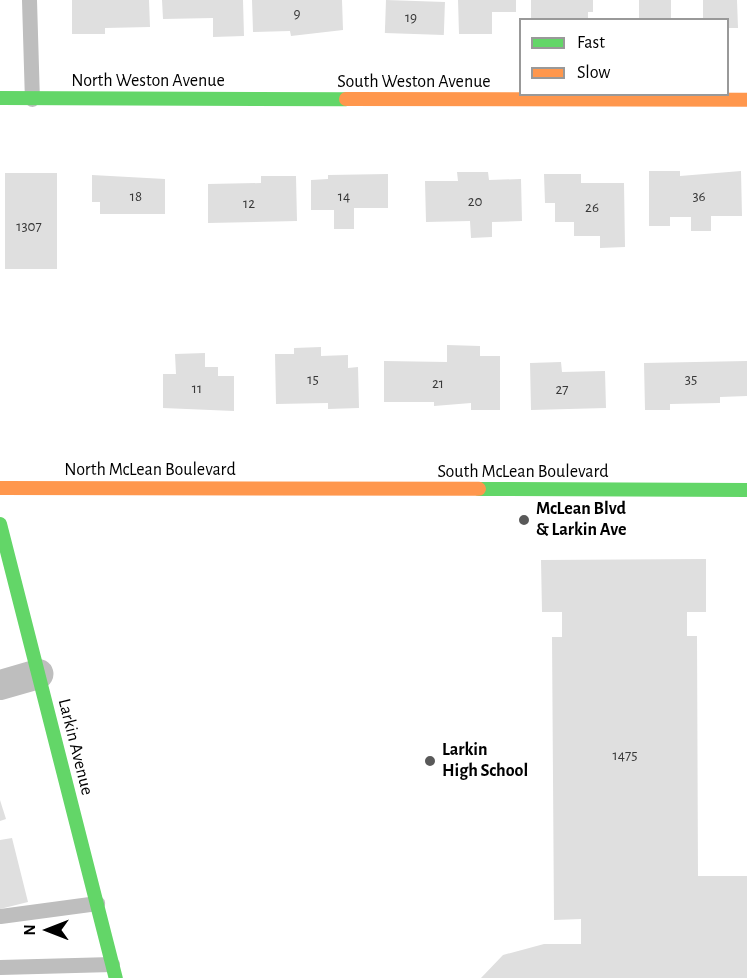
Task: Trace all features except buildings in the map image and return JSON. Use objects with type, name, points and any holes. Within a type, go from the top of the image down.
[{"type":"main road","name":"North Weston Avenue","points":[[0,98],[297,99]]},
{"type":"main road","name":"South Weston Avenue","points":[[297,99],[747,100]]},
{"type":"main road","name":"North McLean Boulevard","points":[[0,488],[299,489]]},
{"type":"main road","name":"South McLean Boulevard","points":[[299,489],[747,490]]},
{"type":"main road","name":"Larkin Avenue","points":[[0,524],[114,971]]},
{"type":"street","points":[[0,685],[38,674]]},
{"type":"lane","points":[[28,0],[32,99]]},
{"type":"lane","points":[[0,916],[97,903]]},
{"type":"lane","points":[[0,967],[23,972],[114,971]]},
{"type":"traffic: fast","points":[[0,98],[346,99]]},
{"type":"traffic: fast","points":[[479,489],[747,490]]},
{"type":"traffic: fast","points":[[0,524],[116,978]]},
{"type":"traffic: slow","points":[[346,99],[747,100]]},
{"type":"traffic: slow","points":[[0,488],[479,489]]},
{"type":"place","name":"McLean Blvd & Larkin Ave","points":[[524,520]]},
{"type":"place","name":"Larkin High School","points":[[430,761]]}]
